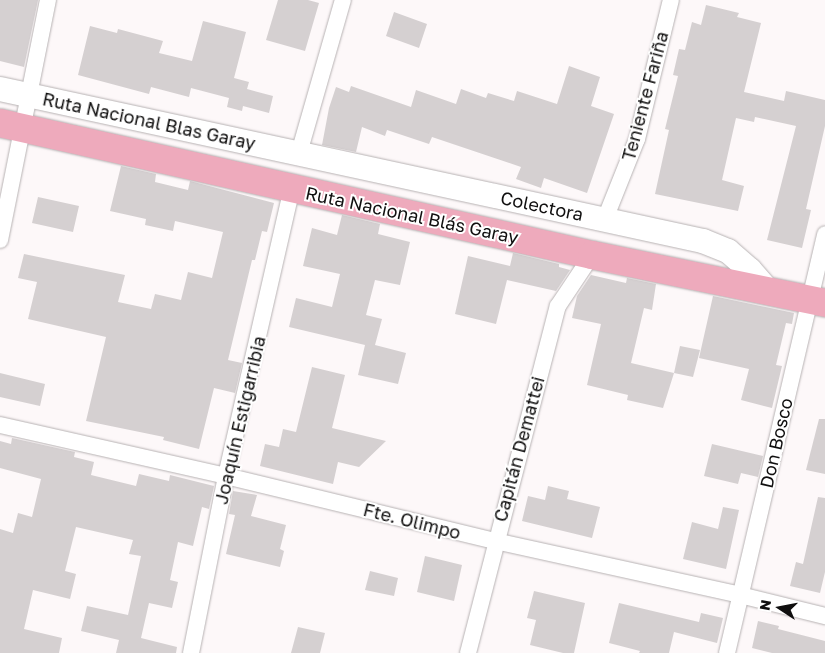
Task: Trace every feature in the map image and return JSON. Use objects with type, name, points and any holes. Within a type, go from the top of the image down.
[{"type":"highway","name":"Ruta Nacional Blás Garay","points":[[11,126],[592,255],[817,301]]},
{"type":"main road","name":"Ruta Nacional Blas Garay","points":[[0,89],[298,153]]},
{"type":"main road","name":"Colectora","points":[[298,153],[703,240],[728,251],[750,270],[768,291]]},
{"type":"street","points":[[0,240],[11,126],[28,96],[48,0]]},
{"type":"street","points":[[298,153],[343,0]]},
{"type":"street","name":"Teniente Fariña","points":[[606,219],[637,139],[670,0]]},
{"type":"street","name":"Joaquín Estigarribia","points":[[191,653],[226,476],[292,188]]},
{"type":"street","name":"Don Bosco","points":[[727,653],[740,595],[817,301],[825,234]]},
{"type":"street","name":"Capitán Demattei","points":[[468,653],[495,541],[558,306],[592,255]]},
{"type":"street","name":"Fte. Olimpo","points":[[0,425],[825,616]]},
{"type":"building","points":[[0,0],[38,0],[24,67],[0,61]]},
{"type":"building","points":[[278,0],[308,0],[319,3],[305,51],[266,40]]},
{"type":"building","points":[[706,5],[739,13],[737,17],[761,23],[744,92],[784,101],[786,91],[825,100],[825,126],[806,209],[811,210],[802,248],[767,240],[796,126],[755,117],[754,122],[736,118],[722,180],[744,186],[738,211],[655,194],[669,130],[665,129],[678,76],[673,75],[679,49],[685,50],[692,22],[701,25]]},
{"type":"building","points":[[394,12],[427,24],[419,48],[386,36]]},
{"type":"building","points":[[203,21],[246,32],[234,78],[249,82],[247,89],[273,96],[269,113],[243,106],[242,111],[227,107],[229,98],[191,88],[189,97],[151,87],[149,94],[78,75],[90,26],[117,33],[118,29],[163,41],[159,53],[192,61]]},
{"type":"building","points":[[569,66],[600,77],[591,106],[614,114],[587,193],[544,178],[541,188],[516,179],[521,167],[432,137],[429,144],[387,130],[385,136],[362,127],[356,152],[322,145],[329,108],[336,87],[349,92],[351,86],[411,107],[416,90],[456,104],[461,89],[486,98],[488,93],[514,101],[517,91],[557,104]]},
{"type":"building","points":[[121,166],[156,174],[155,182],[188,190],[190,181],[274,203],[267,232],[262,231],[255,260],[252,260],[228,360],[242,363],[235,393],[214,388],[199,449],[163,440],[164,437],[86,421],[106,337],[28,319],[37,282],[18,278],[24,254],[125,275],[118,302],[151,309],[155,294],[181,300],[188,272],[212,278],[223,232],[175,221],[173,231],[145,225],[146,219],[110,211]]},
{"type":"building","points":[[38,197],[79,206],[73,232],[32,223]]},
{"type":"building","points":[[342,215],[380,224],[378,234],[410,242],[400,285],[375,280],[366,315],[382,319],[375,345],[406,353],[398,384],[358,375],[365,345],[289,327],[296,298],[332,307],[340,274],[303,266],[312,228],[337,235]]},
{"type":"building","points":[[513,253],[559,264],[559,267],[570,270],[556,291],[507,280],[496,324],[455,314],[468,256],[510,266]]},
{"type":"building","points":[[591,275],[626,283],[627,278],[656,284],[652,310],[644,308],[631,363],[674,373],[663,408],[627,400],[628,395],[587,385],[601,324],[572,318],[577,296]]},
{"type":"building","points":[[713,296],[794,313],[792,324],[786,323],[776,365],[782,366],[772,408],[741,400],[749,369],[699,358]]},
{"type":"building","points":[[680,346],[700,350],[693,377],[674,373]]},
{"type":"building","points":[[312,367],[345,375],[332,428],[386,441],[359,467],[338,462],[333,484],[260,466],[265,444],[279,447],[283,429],[296,432]]},
{"type":"building","points":[[0,373],[45,384],[40,406],[0,397]]},
{"type":"building","points":[[819,419],[825,419],[825,474],[806,470]]},
{"type":"building","points":[[12,438],[75,452],[74,457],[94,462],[91,475],[136,486],[139,474],[169,481],[170,475],[214,486],[209,509],[202,507],[193,546],[178,542],[170,580],[178,582],[172,608],[149,603],[141,638],[177,647],[176,653],[116,653],[119,640],[81,631],[87,606],[128,615],[141,556],[129,554],[133,540],[76,527],[65,571],[76,574],[70,599],[33,590],[24,629],[62,638],[59,653],[0,653],[0,529],[13,533],[18,513],[32,517],[41,479],[0,468],[0,441],[11,444]]},
{"type":"building","points":[[712,444],[763,456],[758,477],[741,473],[738,484],[704,476]]},
{"type":"building","points":[[548,486],[569,491],[567,499],[600,507],[592,538],[522,521],[528,496],[545,500]]},
{"type":"building","points":[[233,491],[257,495],[251,516],[286,525],[280,549],[284,551],[280,567],[226,554],[235,515],[229,514]]},
{"type":"building","points":[[818,497],[825,498],[825,572],[820,593],[790,586],[796,562],[803,564]]},
{"type":"building","points":[[723,507],[739,510],[726,569],[683,559],[692,522],[718,529]]},
{"type":"building","points":[[425,556],[462,565],[454,601],[417,592]]},
{"type":"building","points":[[370,571],[398,578],[394,596],[365,590]]},
{"type":"building","points":[[534,591],[585,603],[574,653],[563,653],[530,645],[536,620],[527,618]]},
{"type":"building","points":[[619,603],[699,622],[701,613],[723,618],[717,643],[674,632],[669,653],[639,653],[640,651],[609,643]]},
{"type":"building","points":[[758,621],[779,626],[778,629],[825,641],[825,653],[772,653],[752,648]]},
{"type":"building","points":[[298,627],[325,633],[320,653],[291,653]]}]
